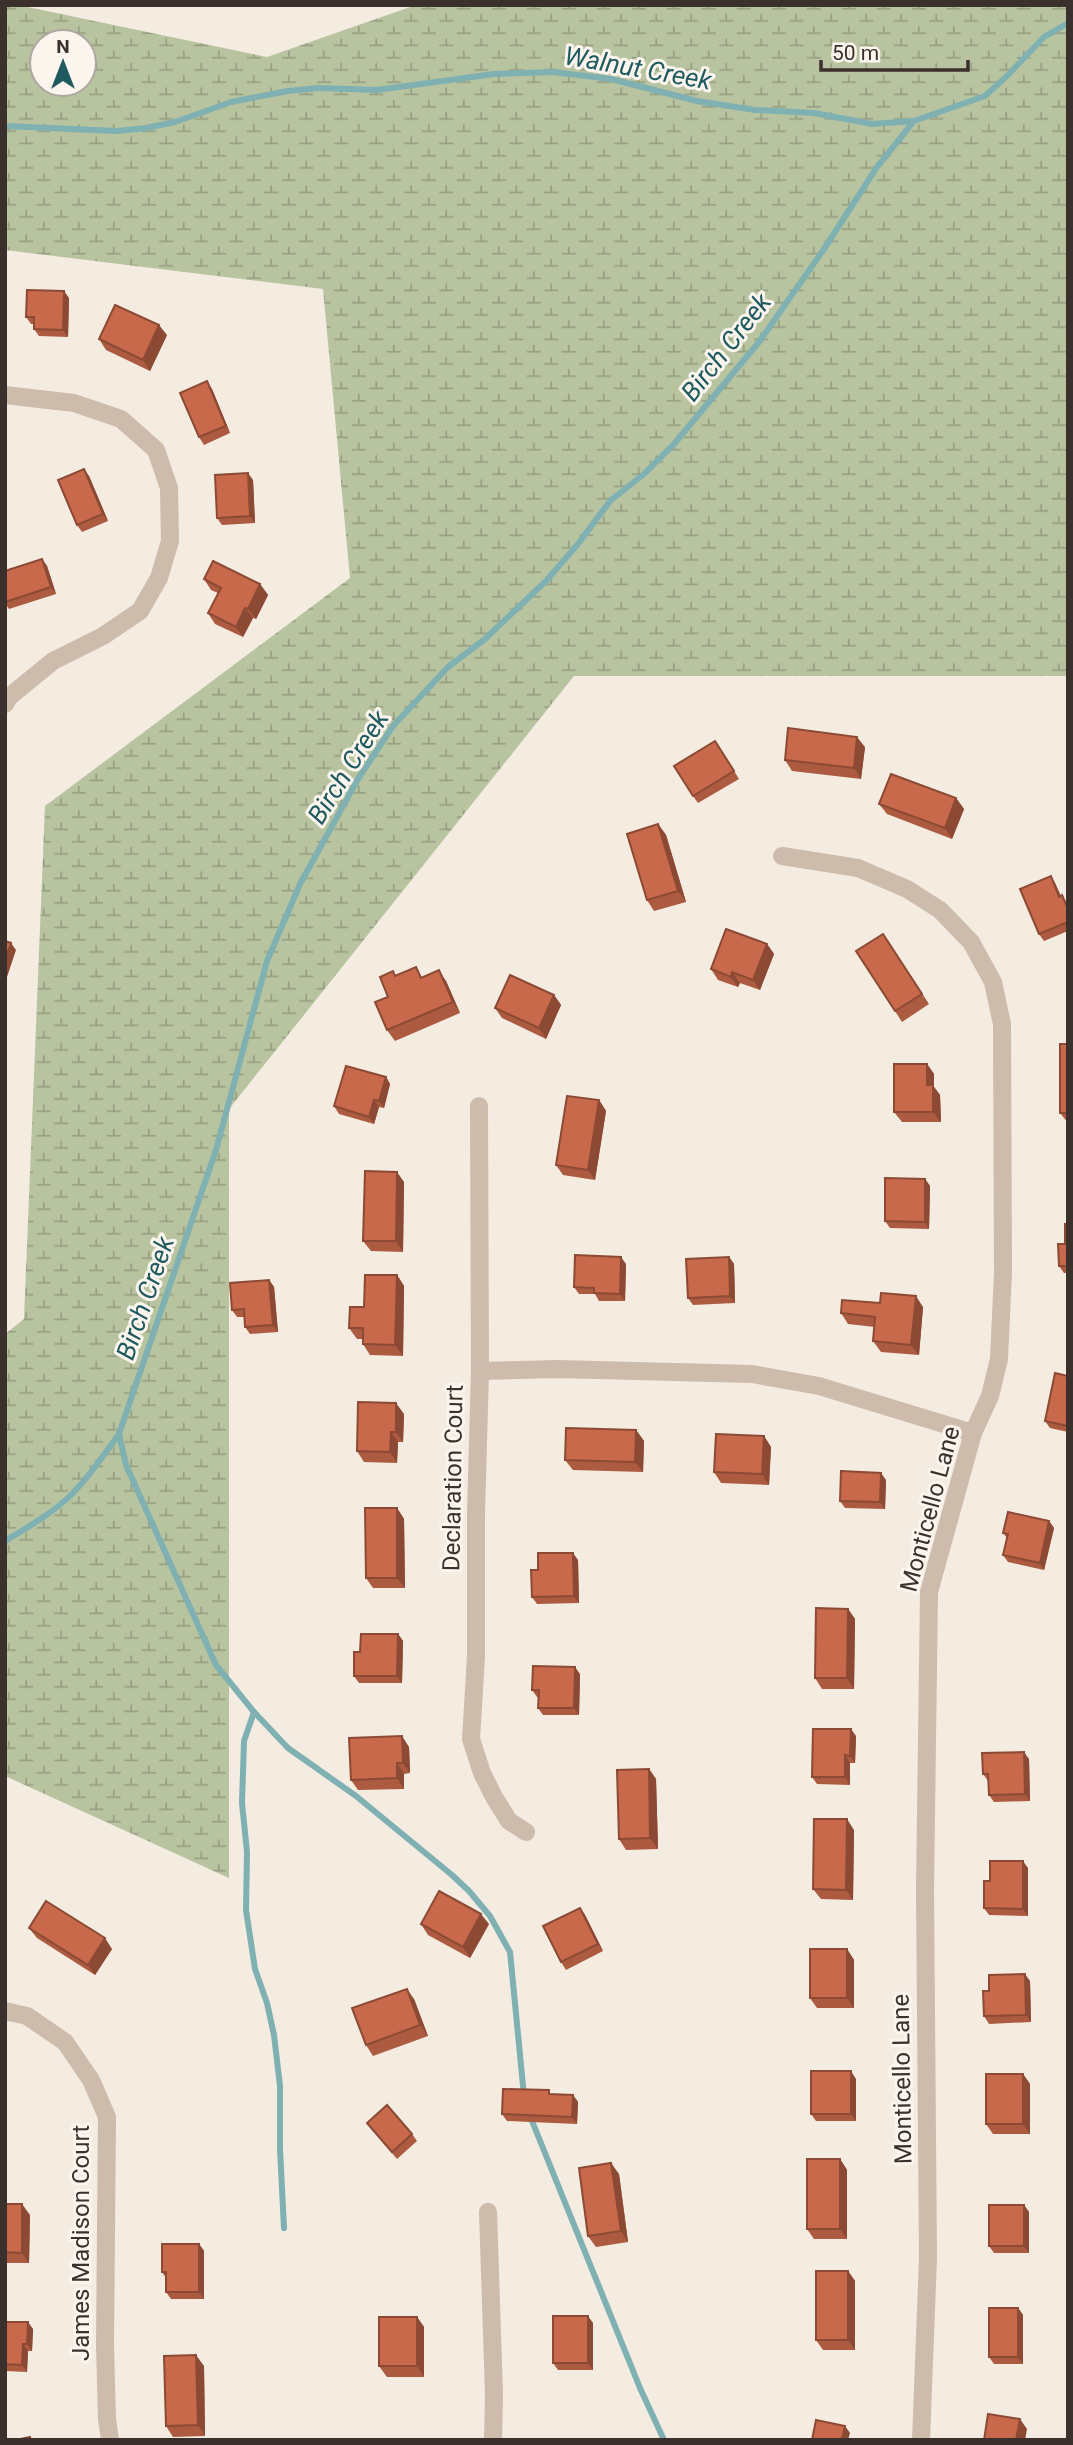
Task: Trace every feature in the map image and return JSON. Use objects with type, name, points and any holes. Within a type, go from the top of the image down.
[{"type":"street","points":[[5,395],[74,403],[121,419],[156,450],[169,488],[170,541],[159,579],[140,611],[103,636],[53,661],[9,697],[5,704]]},
{"type":"street","name":"Monticello Lane","points":[[782,856],[858,868],[907,889],[940,909],[971,942],[993,982],[1002,1024],[1003,1272],[999,1359],[990,1396],[973,1433],[929,1592],[925,1890],[928,2258],[921,2440]]},
{"type":"street","name":"Declaration Court","points":[[479,1106],[480,1371],[475,1514],[476,1657],[471,1739],[482,1773],[494,1797],[509,1821],[526,1832]]},
{"type":"street","points":[[480,1371],[558,1369],[752,1374],[819,1386],[973,1433]]},
{"type":"street","name":"James Madison Court","points":[[5,2011],[27,2016],[65,2042],[91,2080],[107,2117],[105,2345],[110,2440]]},
{"type":"street","points":[[488,2212],[493,2440]]},
{"type":"green space","points":[[5,5],[18,5],[267,57],[416,5],[1068,5],[1068,676],[574,676],[229,1109],[229,1878],[5,1776],[5,1334],[24,1319],[45,806],[350,578],[323,289],[5,250]]},
{"type":"building","points":[[27,290],[64,291],[63,330],[34,329],[34,317],[26,317]]},
{"type":"building","points":[[115,305],[159,325],[143,360],[99,339]]},
{"type":"building","points":[[207,381],[226,426],[199,437],[180,393]]},
{"type":"building","points":[[84,469],[103,514],[77,525],[58,480]]},
{"type":"building","points":[[248,473],[250,516],[217,518],[215,475]]},
{"type":"building","points":[[42,559],[51,587],[5,602],[5,571]]},
{"type":"building","points":[[213,561],[260,584],[236,627],[208,613],[221,588],[204,579]]},
{"type":"building","points":[[788,728],[857,737],[854,768],[785,760]]},
{"type":"building","points":[[715,741],[734,771],[693,796],[674,766]]},
{"type":"building","points":[[891,774],[956,798],[945,828],[879,804]]},
{"type":"building","points":[[658,824],[678,891],[647,900],[627,834]]},
{"type":"building","points":[[1051,876],[1059,897],[1062,895],[1068,909],[1068,922],[1039,934],[1020,889]]},
{"type":"building","points":[[726,929],[767,944],[753,980],[732,972],[731,977],[711,969]]},
{"type":"building","points":[[883,934],[922,994],[895,1011],[856,951]]},
{"type":"building","points":[[5,941],[11,943],[5,960]]},
{"type":"building","points":[[416,967],[421,978],[439,970],[453,1002],[387,1030],[375,1002],[388,997],[380,977],[393,971],[395,976]]},
{"type":"building","points":[[510,975],[554,995],[539,1028],[495,1008]]},
{"type":"building","points":[[1060,1044],[1068,1044],[1068,1113],[1060,1113]]},
{"type":"building","points":[[894,1064],[927,1064],[927,1085],[933,1085],[933,1112],[894,1112]]},
{"type":"building","points":[[346,1066],[386,1077],[379,1101],[374,1100],[369,1117],[334,1106]]},
{"type":"building","points":[[567,1096],[599,1100],[588,1170],[556,1165]]},
{"type":"building","points":[[365,1171],[397,1172],[396,1241],[363,1241]]},
{"type":"building","points":[[885,1178],[925,1179],[925,1222],[885,1221]]},
{"type":"building","points":[[1065,1224],[1068,1224],[1068,1266],[1059,1266],[1058,1244],[1065,1244]]},
{"type":"building","points":[[575,1255],[621,1257],[620,1294],[594,1293],[594,1288],[574,1287]]},
{"type":"building","points":[[729,1257],[730,1296],[688,1298],[686,1259]]},
{"type":"building","points":[[365,1275],[397,1275],[395,1345],[363,1344],[363,1328],[349,1328],[350,1307],[364,1307]]},
{"type":"building","points":[[269,1280],[273,1325],[245,1327],[244,1309],[232,1310],[230,1283]]},
{"type":"building","points":[[881,1293],[916,1296],[911,1345],[873,1341],[875,1317],[841,1313],[842,1300],[880,1303]]},
{"type":"building","points":[[1055,1373],[1068,1376],[1068,1426],[1045,1421]]},
{"type":"building","points":[[358,1402],[396,1403],[396,1432],[391,1432],[390,1452],[357,1451]]},
{"type":"building","points":[[566,1428],[636,1430],[635,1462],[565,1460]]},
{"type":"building","points":[[716,1434],[764,1436],[762,1474],[714,1472]]},
{"type":"building","points":[[841,1471],[881,1473],[880,1502],[840,1501]]},
{"type":"building","points":[[365,1508],[397,1508],[397,1578],[366,1578]]},
{"type":"building","points":[[1008,1512],[1049,1521],[1040,1563],[1003,1555],[1008,1534],[1003,1533]]},
{"type":"building","points":[[538,1553],[573,1553],[574,1596],[532,1597],[531,1570],[538,1570]]},
{"type":"building","points":[[816,1608],[848,1609],[847,1678],[815,1678]]},
{"type":"building","points":[[361,1634],[398,1634],[397,1676],[354,1676],[354,1652],[360,1652]]},
{"type":"building","points":[[533,1666],[575,1667],[574,1708],[538,1708],[539,1690],[532,1690]]},
{"type":"building","points":[[813,1729],[851,1729],[850,1756],[845,1755],[845,1777],[812,1777]]},
{"type":"building","points":[[402,1736],[403,1763],[397,1763],[397,1778],[351,1780],[349,1738]]},
{"type":"building","points":[[1024,1752],[1025,1794],[989,1795],[988,1774],[983,1774],[982,1753]]},
{"type":"building","points":[[649,1769],[650,1838],[619,1839],[617,1770]]},
{"type":"building","points":[[814,1819],[847,1819],[846,1890],[813,1889]]},
{"type":"building","points":[[990,1861],[1023,1861],[1023,1909],[984,1908],[984,1881],[990,1881]]},
{"type":"building","points":[[439,1891],[481,1914],[463,1947],[421,1924]]},
{"type":"building","points":[[46,1901],[105,1938],[88,1965],[29,1928]]},
{"type":"building","points":[[580,1908],[598,1944],[561,1962],[543,1926]]},
{"type":"building","points":[[810,1949],[847,1949],[847,1998],[810,1998]]},
{"type":"building","points":[[1025,1974],[1026,2015],[984,2016],[983,1991],[989,1991],[989,1975]]},
{"type":"building","points":[[407,1989],[420,2025],[366,2045],[352,2008]]},
{"type":"building","points":[[811,2071],[851,2071],[851,2114],[811,2114]]},
{"type":"building","points":[[986,2074],[1023,2074],[1023,2124],[986,2124]]},
{"type":"building","points":[[503,2089],[549,2090],[549,2094],[573,2095],[572,2117],[502,2114]]},
{"type":"building","points":[[387,2105],[412,2134],[392,2152],[367,2123]]},
{"type":"building","points":[[807,2159],[840,2159],[840,2229],[807,2229]]},
{"type":"building","points":[[611,2163],[621,2231],[588,2236],[579,2168]]},
{"type":"building","points":[[5,2204],[22,2204],[22,2253],[5,2252]]},
{"type":"building","points":[[989,2205],[1024,2205],[1024,2246],[989,2246]]},
{"type":"building","points":[[162,2244],[199,2244],[199,2292],[166,2292],[166,2272],[162,2272]]},
{"type":"building","points":[[816,2271],[848,2271],[848,2340],[816,2340]]},
{"type":"building","points":[[989,2308],[1018,2308],[1018,2357],[989,2357]]},
{"type":"building","points":[[553,2316],[588,2316],[588,2363],[553,2363]]},
{"type":"building","points":[[379,2317],[417,2317],[417,2366],[379,2366]]},
{"type":"building","points":[[5,2322],[28,2322],[22,2365],[5,2364]]},
{"type":"building","points":[[196,2355],[198,2425],[166,2426],[164,2356]]},
{"type":"building","points":[[988,2414],[1020,2419],[1016,2440],[984,2440]]},
{"type":"building","points":[[816,2420],[845,2426],[842,2440],[812,2440]]},
{"type":"waterway","name":"Walnut Creek","points":[[5,126],[117,131],[175,122],[231,102],[288,91],[318,88],[377,90],[494,74],[553,72],[611,79],[697,101],[755,110],[814,113],[872,124],[914,121],[985,96],[1044,37],[1068,23]]},
{"type":"waterway","name":"Birch Creek","points":[[5,1541],[65,1501],[91,1473],[119,1434],[216,1150],[267,961],[300,884],[358,779],[393,726],[448,667],[485,639],[546,581],[610,501],[644,474],[674,444],[759,342],[877,167],[914,121]]},
{"type":"waterway","points":[[119,1434],[126,1465],[216,1665],[288,1748],[356,1796],[452,1875],[490,1916],[510,1952],[524,2096]]},
{"type":"waterway","points":[[254,1712],[244,1741],[242,1803],[247,1852],[246,1910],[255,1969],[267,2003],[274,2035],[280,2086],[284,2228]]},
{"type":"waterway","points":[[530,2116],[640,2388],[664,2440]]}]
